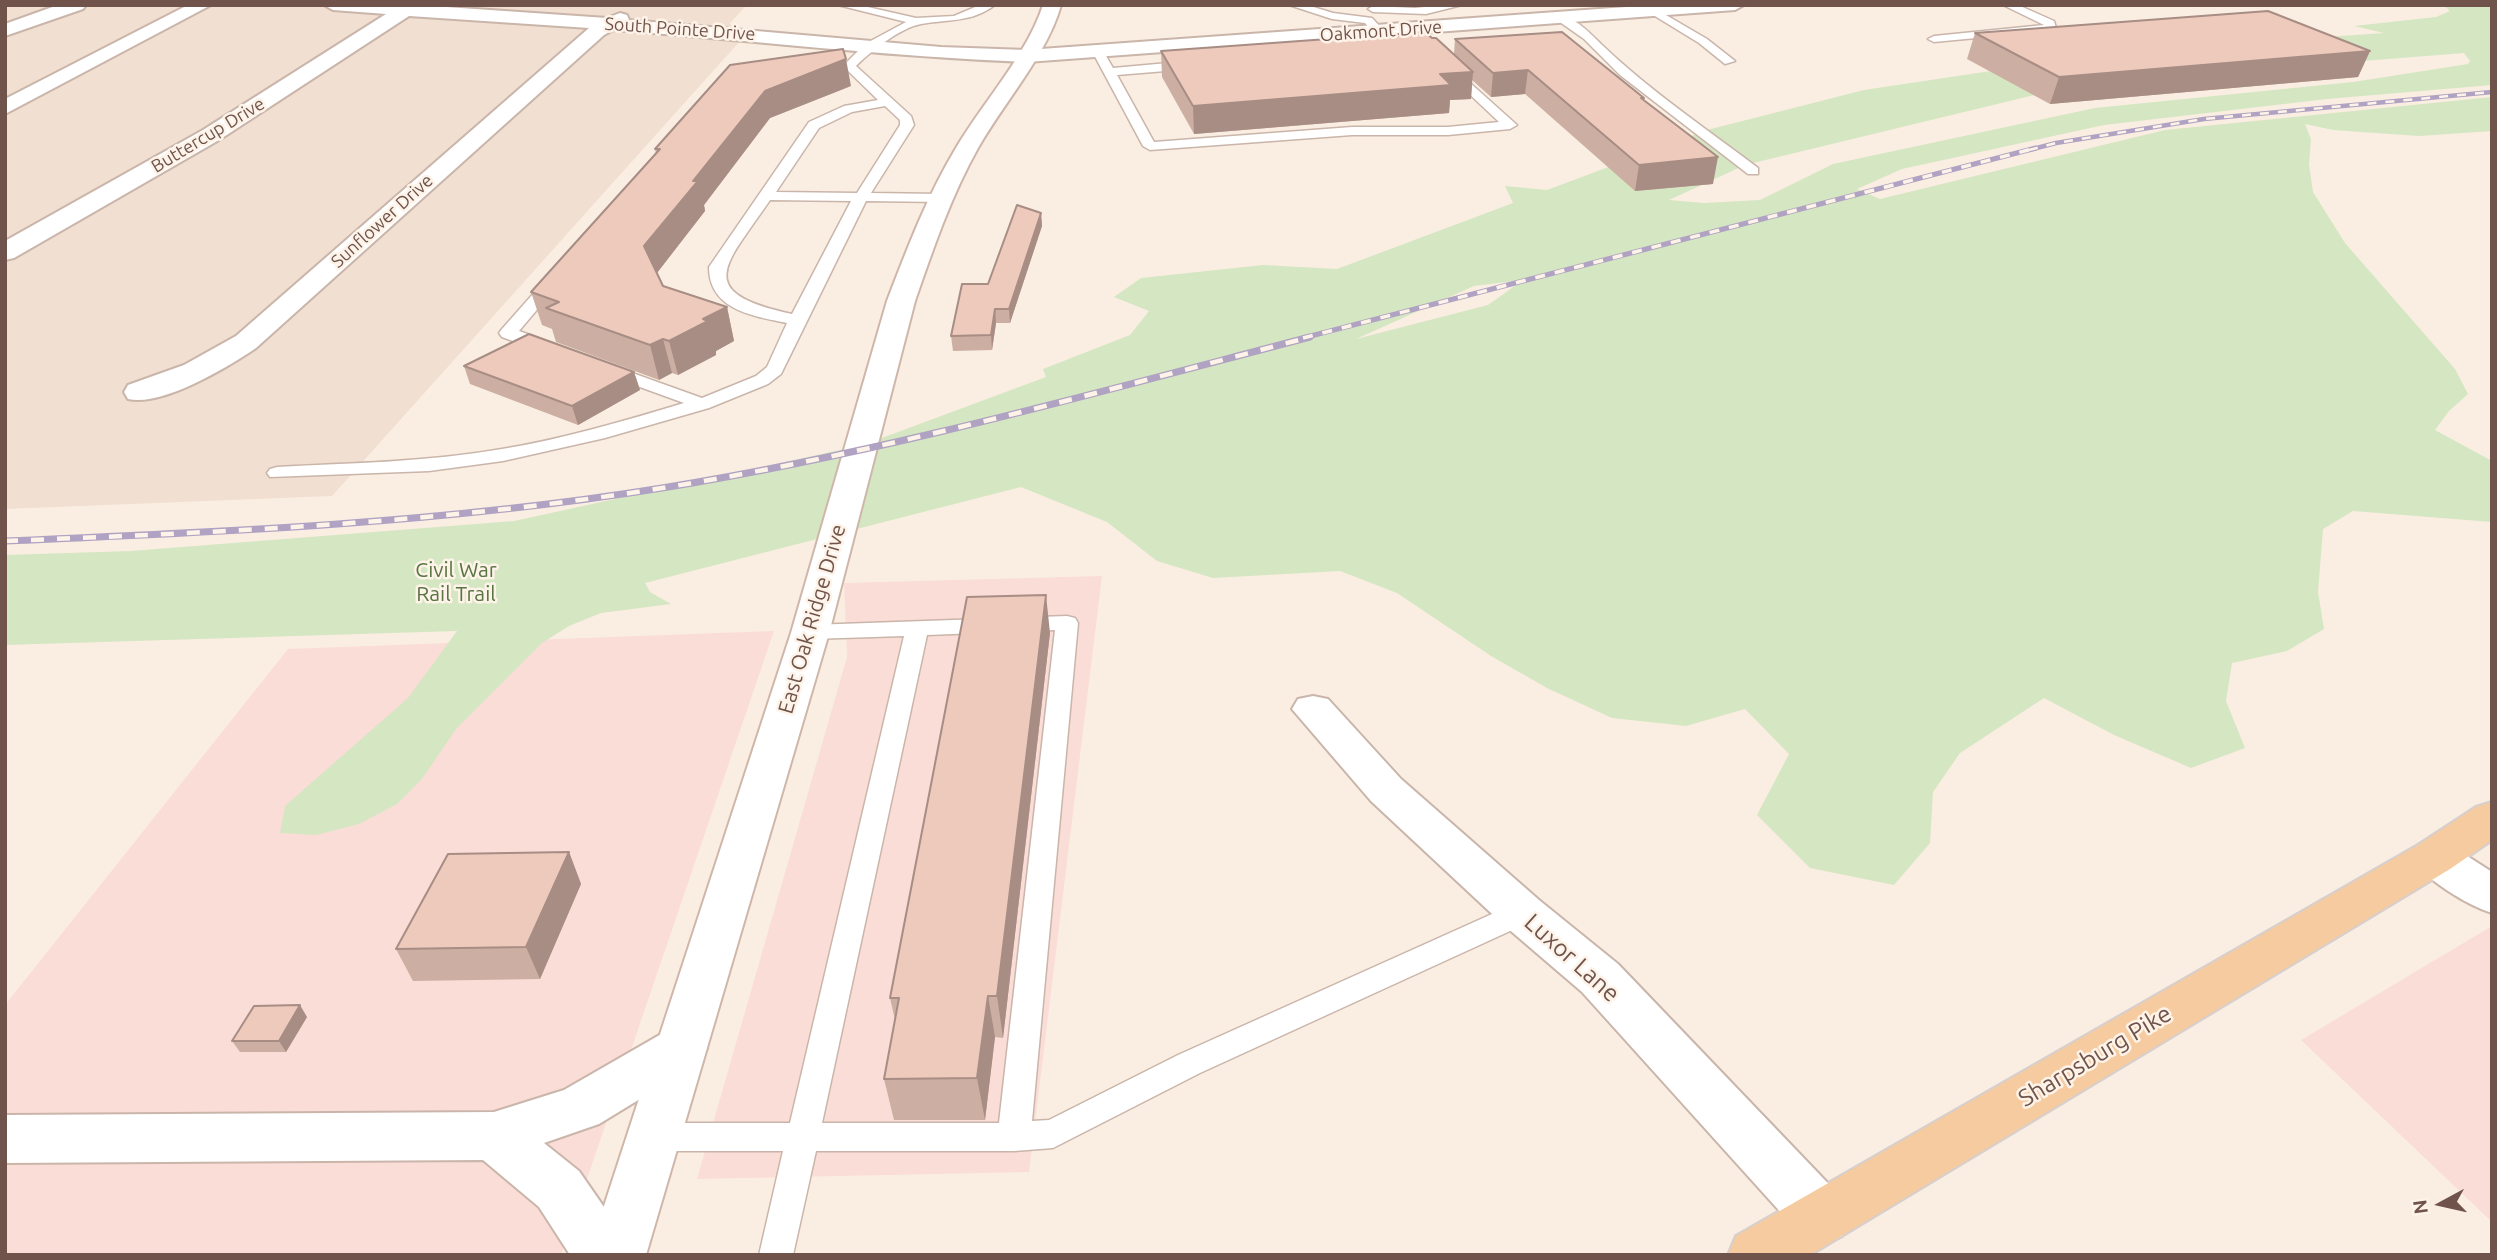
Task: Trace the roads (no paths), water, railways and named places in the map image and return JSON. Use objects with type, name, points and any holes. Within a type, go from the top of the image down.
[{"type":"main road","name":"Sharpsburg Pike","points":[[1757,1255],[2434,857],[2492,818]]},
{"type":"main road","name":"Sharpsburg Pike","points":[[2434,857],[2492,836]]},
{"type":"street","points":[[5,30],[77,5]]},
{"type":"street","points":[[5,108],[202,5]]},
{"type":"street","name":"Sunflower Drive","points":[[139,392],[203,368],[246,342],[597,31],[637,5]]},
{"type":"street","name":"East Oak Ridge Drive","points":[[617,1255],[651,1137],[811,632],[890,331],[944,193],[1046,26],[1052,5]]},
{"type":"street","name":"Oakmont Drive","points":[[1027,56],[1098,51],[1373,16],[1413,34],[1561,18],[1735,5]]},
{"type":"street","name":"South Pointe Drive","points":[[346,6],[726,32],[941,53],[1027,56]]},
{"type":"street","name":"Buttercup Drive","points":[[5,252],[235,121],[405,10]]},
{"type":"street","name":"Luxor Lane","points":[[1313,709],[1386,790],[1522,913],[1600,978],[1822,1217]]},
{"type":"street","points":[[2434,857],[2492,895]]},
{"type":"street","points":[[5,1139],[494,1136],[580,1108],[681,1048]]},
{"type":"street","points":[[494,1136],[559,1189],[603,1255]]},
{"type":"lane","points":[[843,5],[915,21],[956,19],[990,5]]},
{"type":"lane","points":[[1294,5],[1332,16],[1437,11],[1457,5]]},
{"type":"lane","points":[[1934,39],[2050,28],[2050,23],[2008,5]]},
{"type":"lane","points":[[1654,11],[1729,61]]},
{"type":"lane","points":[[1561,18],[1588,37],[1624,72],[1753,170]]},
{"type":"lane","points":[[277,473],[429,465],[503,455],[597,434],[702,404],[762,380],[775,370],[797,320],[864,192],[907,125],[906,119],[887,102],[843,68],[869,46],[915,21]]},
{"type":"lane","points":[[1098,51],[1150,146],[1352,131],[1448,131],[1510,125],[1436,56]]},
{"type":"lane","points":[[1110,72],[1206,64]]},
{"type":"lane","points":[[797,320],[747,307],[728,299],[719,290],[715,278],[717,267],[814,125],[849,110],[887,102]]},
{"type":"lane","points":[[769,191],[944,193]]},
{"type":"lane","points":[[560,352],[508,333],[561,272]]},
{"type":"lane","points":[[599,366],[702,404]]},
{"type":"lane","points":[[811,632],[1067,623],[1014,1137]]},
{"type":"lane","points":[[776,1255],[917,629]]},
{"type":"lane","points":[[651,1137],[1014,1137],[1054,1134],[1189,1064],[1522,913]]},
{"type":"railway","points":[[2029,150],[2056,143],[2204,119],[2492,92]]},
{"type":"railway","points":[[1303,338],[2036,148]]},
{"type":"railway","points":[[5,541],[252,530],[416,518],[662,488],[907,440],[1310,337]]},
{"type":"park label","name":"Civil War Rail Trail","points":[[456,582]]}]
